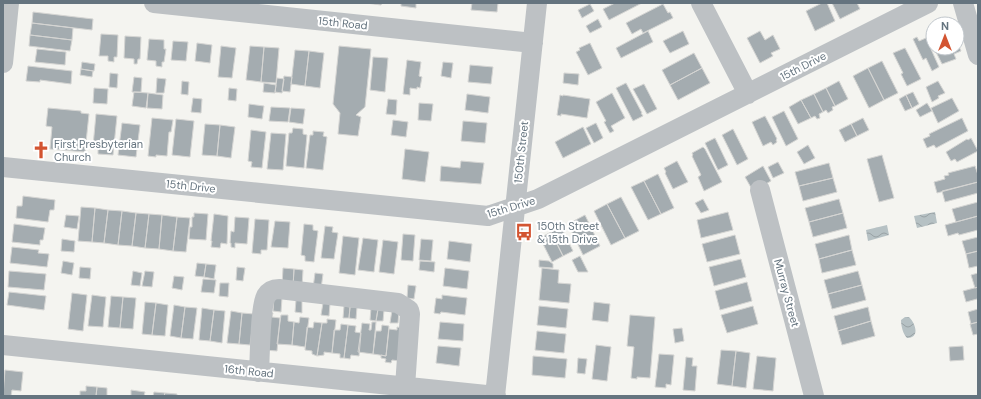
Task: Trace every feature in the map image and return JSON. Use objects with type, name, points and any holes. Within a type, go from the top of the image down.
[{"type":"street","points":[[3,63],[9,3]]},
{"type":"street","name":"15th Road","points":[[154,3],[533,43]]},
{"type":"street","name":"150th Street","points":[[495,396],[537,3]]},
{"type":"street","points":[[701,3],[748,94]]},
{"type":"street","name":"15th Drive","points":[[3,167],[488,216],[538,199],[928,3]]},
{"type":"street","points":[[963,3],[978,55]]},
{"type":"street","name":"Murray Street","points":[[760,190],[814,396]]},
{"type":"street","points":[[259,372],[263,308],[266,297],[270,292],[275,289],[375,299],[398,303],[405,306],[409,310],[410,314],[405,387]]},
{"type":"street","name":"16th Road","points":[[3,345],[495,396]]},
{"type":"water","points":[[935,212],[937,223],[917,228],[914,216]]},
{"type":"water","points":[[887,225],[889,235],[868,241],[866,230]]},
{"type":"water","points":[[905,317],[909,317],[916,330],[914,336],[907,338],[901,325],[901,320]]},
{"type":"building","points":[[366,3],[382,3],[381,5]]},
{"type":"building","points":[[401,3],[416,3],[416,8],[401,6]]},
{"type":"building","points":[[472,3],[498,3],[497,12],[471,10]]},
{"type":"building","points":[[615,3],[642,3],[609,20],[603,9]]},
{"type":"building","points":[[822,3],[827,3],[835,21],[815,31],[806,11]]},
{"type":"building","points":[[832,3],[857,3],[860,9],[840,19]]},
{"type":"building","points":[[590,4],[594,11],[582,18],[578,10]]},
{"type":"building","points":[[663,4],[673,18],[643,33],[641,29],[632,34],[626,23]]},
{"type":"building","points":[[33,12],[93,19],[92,30],[32,23]]},
{"type":"building","points":[[598,19],[602,27],[590,33],[586,26]]},
{"type":"building","points":[[32,23],[73,28],[72,40],[30,35]]},
{"type":"building","points":[[648,31],[653,42],[621,58],[616,48]]},
{"type":"building","points":[[683,31],[689,44],[670,53],[663,41]]},
{"type":"building","points":[[760,31],[765,40],[773,35],[780,49],[771,53],[773,56],[760,63],[747,38]]},
{"type":"building","points":[[101,34],[118,35],[117,57],[114,57],[114,62],[108,61],[108,56],[99,56]]},
{"type":"building","points":[[30,35],[72,40],[70,51],[29,46]]},
{"type":"building","points":[[125,36],[141,37],[140,59],[138,59],[137,64],[134,64],[134,59],[124,58]]},
{"type":"building","points":[[917,37],[919,41],[925,38],[925,56],[934,56],[939,67],[932,71],[926,58],[923,60],[913,39]]},
{"type":"building","points":[[149,39],[164,40],[164,49],[166,49],[162,67],[156,66],[156,61],[147,60]]},
{"type":"building","points":[[173,41],[188,42],[186,61],[171,60]]},
{"type":"building","points":[[197,43],[212,45],[210,63],[195,61]]},
{"type":"building","points":[[590,43],[602,68],[588,75],[576,52],[580,50],[579,48]]},
{"type":"building","points":[[221,46],[236,48],[232,78],[218,77]]},
{"type":"building","points":[[250,46],[264,47],[261,82],[246,80]]},
{"type":"building","points":[[339,46],[371,49],[365,107],[356,115],[361,117],[358,136],[338,134],[340,113],[333,104]]},
{"type":"building","points":[[264,47],[279,48],[276,83],[261,82]]},
{"type":"building","points":[[905,48],[921,79],[907,86],[901,74],[903,73],[893,53]]},
{"type":"building","points":[[37,49],[66,52],[65,65],[35,62]]},
{"type":"building","points":[[295,50],[309,51],[305,86],[291,84]]},
{"type":"building","points":[[309,51],[324,53],[320,88],[305,86]]},
{"type":"building","points":[[694,53],[702,68],[670,85],[662,70]]},
{"type":"building","points":[[938,56],[955,56],[956,59],[942,64]]},
{"type":"building","points":[[373,57],[388,58],[385,92],[370,90]]},
{"type":"building","points":[[407,60],[421,62],[419,76],[422,77],[420,88],[410,88],[410,95],[403,94]]},
{"type":"building","points":[[882,61],[898,93],[884,100],[868,68]]},
{"type":"building","points":[[82,62],[95,64],[94,71],[81,69]]},
{"type":"building","points":[[443,62],[453,63],[451,78],[441,76]]},
{"type":"building","points":[[470,65],[493,67],[491,84],[468,82]]},
{"type":"building","points":[[28,66],[72,71],[71,84],[40,80],[40,82],[26,81]]},
{"type":"building","points":[[702,68],[710,83],[678,100],[670,85]]},
{"type":"building","points":[[868,68],[884,100],[869,108],[853,76]]},
{"type":"building","points":[[81,69],[93,71],[92,77],[80,75]]},
{"type":"building","points":[[110,73],[118,74],[117,88],[109,87]]},
{"type":"building","points":[[564,73],[579,74],[578,85],[563,83]]},
{"type":"building","points":[[284,76],[292,77],[290,92],[282,91]]},
{"type":"building","points":[[134,77],[142,78],[141,92],[132,92]]},
{"type":"building","points":[[157,78],[166,79],[164,93],[156,93]]},
{"type":"building","points":[[277,78],[284,79],[282,93],[275,92]]},
{"type":"building","points":[[182,81],[189,82],[188,95],[181,94]]},
{"type":"building","points":[[839,81],[848,99],[835,106],[826,88]]},
{"type":"building","points":[[938,81],[945,93],[938,96],[939,98],[932,102],[926,87]]},
{"type":"building","points":[[264,83],[276,85],[275,93],[263,92]]},
{"type":"building","points":[[626,83],[643,116],[633,121],[616,88]]},
{"type":"building","points":[[644,84],[657,109],[647,114],[633,89]]},
{"type":"building","points":[[94,88],[108,89],[107,104],[93,103]]},
{"type":"building","points":[[229,88],[237,89],[236,101],[228,100]]},
{"type":"building","points":[[826,88],[835,106],[832,107],[833,110],[828,113],[826,110],[823,112],[814,94]]},
{"type":"building","points":[[134,92],[148,93],[146,108],[132,106]]},
{"type":"building","points":[[913,92],[919,104],[912,108],[906,95]]},
{"type":"building","points":[[148,93],[163,95],[162,109],[147,108]]},
{"type":"building","points":[[612,93],[625,118],[611,126],[614,131],[610,133],[604,122],[606,121],[596,102]]},
{"type":"building","points":[[467,94],[490,97],[488,113],[465,110]]},
{"type":"building","points":[[814,94],[823,112],[819,114],[820,118],[817,119],[815,116],[811,118],[801,100]]},
{"type":"building","points":[[560,95],[590,99],[587,118],[561,114],[561,116],[557,115]]},
{"type":"building","points":[[906,95],[912,108],[905,111],[899,99]]},
{"type":"building","points":[[193,98],[202,99],[201,113],[191,112]]},
{"type":"building","points":[[952,98],[959,111],[938,123],[931,108]]},
{"type":"building","points":[[388,99],[397,100],[396,115],[386,114]]},
{"type":"building","points":[[801,100],[811,118],[798,124],[789,107]]},
{"type":"building","points":[[419,103],[433,104],[431,121],[418,120]]},
{"type":"building","points":[[927,103],[932,111],[920,117],[916,110]]},
{"type":"building","points":[[249,104],[264,106],[262,119],[248,117]]},
{"type":"building","points":[[271,107],[290,108],[288,122],[269,121]]},
{"type":"building","points":[[48,108],[81,111],[81,113],[89,114],[85,152],[50,149],[52,127],[46,126]]},
{"type":"building","points":[[291,108],[305,109],[303,124],[289,122]]},
{"type":"building","points":[[784,111],[798,139],[786,146],[772,117]]},
{"type":"building","points":[[96,114],[117,116],[113,155],[98,154],[98,147],[93,146]]},
{"type":"building","points":[[765,116],[777,139],[777,142],[773,145],[771,142],[763,146],[752,122]]},
{"type":"building","points":[[152,118],[173,120],[171,132],[169,132],[167,156],[148,156]]},
{"type":"building","points":[[863,118],[869,130],[857,136],[851,124]]},
{"type":"building","points":[[962,118],[968,131],[936,148],[934,145],[927,148],[923,139],[930,136],[929,134]]},
{"type":"building","points":[[176,119],[194,121],[190,157],[172,155]]},
{"type":"building","points":[[393,120],[408,122],[406,137],[391,135]]},
{"type":"building","points":[[463,121],[487,123],[485,143],[461,141]]},
{"type":"building","points":[[122,123],[140,125],[136,157],[118,155]]},
{"type":"building","points":[[596,123],[603,138],[594,143],[586,128]]},
{"type":"building","points":[[205,124],[220,125],[217,156],[202,155]]},
{"type":"building","points":[[851,124],[857,136],[845,142],[839,130]]},
{"type":"building","points":[[220,125],[235,127],[231,158],[217,156]]},
{"type":"building","points":[[583,127],[591,144],[563,158],[555,142]]},
{"type":"building","points":[[293,128],[303,129],[303,134],[307,135],[304,168],[286,166],[289,133],[292,133]]},
{"type":"building","points":[[733,129],[748,159],[737,165],[722,135]]},
{"type":"building","points":[[251,130],[266,132],[262,168],[251,167],[252,162],[248,161]]},
{"type":"building","points":[[313,131],[324,132],[323,136],[327,137],[323,170],[306,168],[310,135],[313,135]]},
{"type":"building","points":[[271,133],[286,134],[283,170],[267,169]]},
{"type":"building","points":[[715,138],[728,165],[718,170],[705,143]]},
{"type":"building","points":[[971,138],[978,151],[957,162],[955,159],[951,161],[946,152]]},
{"type":"building","points":[[808,145],[815,158],[804,164],[797,152]]},
{"type":"building","points":[[703,147],[722,182],[704,191],[698,177],[701,175],[692,156],[692,153]]},
{"type":"building","points":[[405,149],[429,152],[425,182],[402,179]]},
{"type":"building","points":[[882,155],[894,198],[879,202],[867,159]]},
{"type":"building","points":[[461,161],[484,163],[481,184],[440,181],[441,166],[460,168]]},
{"type":"building","points":[[677,161],[688,182],[673,189],[664,168]]},
{"type":"building","points":[[778,162],[784,173],[773,178],[768,167]]},
{"type":"building","points":[[829,163],[833,178],[799,186],[795,172]]},
{"type":"building","points":[[763,166],[771,181],[753,191],[745,177]]},
{"type":"building","points":[[975,166],[978,175],[978,182],[937,193],[934,182],[945,179],[944,176],[949,175],[948,173]]},
{"type":"building","points":[[658,174],[674,208],[661,214],[644,181]]},
{"type":"building","points":[[833,178],[837,192],[803,201],[799,186]]},
{"type":"building","points":[[644,181],[661,214],[648,220],[631,187]]},
{"type":"building","points":[[978,182],[978,193],[945,202],[942,191]]},
{"type":"building","points":[[23,196],[55,200],[54,210],[50,210],[48,222],[16,218],[17,206],[22,206]]},
{"type":"building","points":[[621,197],[639,231],[625,238],[607,204]]},
{"type":"building","points":[[703,199],[709,210],[701,213],[695,203]]},
{"type":"building","points":[[839,199],[843,213],[809,222],[805,208]]},
{"type":"building","points":[[978,202],[978,216],[956,222],[952,209]]},
{"type":"building","points":[[607,204],[625,238],[611,245],[594,211]]},
{"type":"building","points":[[81,207],[95,208],[92,242],[78,241]]},
{"type":"building","points":[[95,208],[108,210],[104,243],[92,242]]},
{"type":"building","points":[[108,210],[122,211],[118,245],[104,243]]},
{"type":"building","points":[[122,211],[136,213],[132,246],[118,245]]},
{"type":"building","points":[[728,212],[733,230],[701,238],[697,220]]},
{"type":"building","points":[[136,213],[149,214],[145,248],[132,246]]},
{"type":"building","points":[[194,213],[208,214],[206,240],[189,239],[190,227],[192,227],[192,217],[194,217]]},
{"type":"building","points":[[843,213],[847,228],[813,237],[809,222]]},
{"type":"building","points":[[149,214],[162,215],[159,249],[145,248]]},
{"type":"building","points":[[214,214],[228,216],[227,244],[221,243],[220,248],[211,247]]},
{"type":"building","points":[[66,215],[79,216],[77,229],[64,227]]},
{"type":"building","points":[[162,215],[177,217],[173,251],[159,249]]},
{"type":"building","points":[[585,215],[600,246],[583,255],[568,224]]},
{"type":"building","points":[[978,216],[978,230],[948,236],[945,225]]},
{"type":"building","points":[[177,217],[190,218],[186,252],[173,251]]},
{"type":"building","points":[[235,217],[249,218],[247,244],[235,243],[235,248],[231,247],[230,243],[231,231],[234,232]]},
{"type":"building","points":[[255,219],[269,220],[267,250],[261,250],[261,254],[252,253]]},
{"type":"building","points":[[275,221],[290,222],[288,248],[271,247]]},
{"type":"building","points":[[14,224],[45,228],[43,240],[40,240],[40,245],[12,242]]},
{"type":"building","points":[[304,224],[313,225],[313,230],[318,231],[314,262],[305,261],[305,256],[301,255]]},
{"type":"building","points":[[325,226],[333,227],[332,232],[338,233],[334,259],[321,258]]},
{"type":"building","points":[[561,227],[573,251],[563,256],[551,232]]},
{"type":"building","points":[[551,232],[563,256],[552,262],[540,238]]},
{"type":"building","points":[[403,234],[415,235],[413,261],[401,260]]},
{"type":"building","points":[[735,235],[740,254],[707,262],[702,244]]},
{"type":"building","points":[[849,235],[852,250],[819,259],[815,244]]},
{"type":"building","points":[[343,236],[359,238],[355,275],[339,273]]},
{"type":"building","points":[[978,237],[978,251],[966,254],[962,241]]},
{"type":"building","points":[[363,238],[378,240],[374,272],[358,270]]},
{"type":"building","points":[[62,239],[75,241],[74,252],[61,251]]},
{"type":"building","points":[[421,239],[433,240],[431,261],[419,260]]},
{"type":"building","points":[[383,240],[398,242],[394,274],[379,272]]},
{"type":"building","points":[[449,241],[472,244],[470,262],[447,259]]},
{"type":"building","points":[[12,247],[39,250],[38,253],[49,254],[47,267],[10,263]]},
{"type":"building","points":[[852,250],[856,265],[822,273],[819,259]]},
{"type":"building","points":[[978,251],[978,266],[969,268],[966,254]]},
{"type":"building","points":[[580,256],[588,272],[578,272],[572,260]]},
{"type":"building","points":[[741,259],[746,277],[714,286],[709,267]]},
{"type":"building","points":[[539,260],[549,261],[553,264],[553,268],[539,267]]},
{"type":"building","points":[[63,261],[74,263],[72,275],[61,273]]},
{"type":"building","points":[[420,261],[435,262],[434,272],[419,270]]},
{"type":"building","points":[[197,263],[206,264],[204,277],[195,276]]},
{"type":"building","points":[[206,264],[216,265],[214,279],[204,277]]},
{"type":"building","points":[[80,267],[91,268],[90,279],[79,278]]},
{"type":"building","points":[[237,267],[245,268],[243,281],[236,280]]},
{"type":"building","points":[[283,268],[294,269],[293,287],[282,286]]},
{"type":"building","points":[[445,268],[469,271],[467,289],[443,286]]},
{"type":"building","points":[[542,268],[559,270],[558,283],[571,284],[569,303],[539,300]]},
{"type":"building","points":[[294,269],[303,270],[302,287],[293,287]]},
{"type":"building","points":[[9,271],[46,274],[44,290],[8,287]]},
{"type":"building","points":[[133,271],[142,273],[140,286],[131,285]]},
{"type":"building","points":[[145,271],[154,272],[152,287],[142,286]]},
{"type":"building","points":[[858,271],[862,285],[828,294],[824,280]]},
{"type":"building","points":[[315,273],[323,274],[321,289],[313,288]]},
{"type":"building","points":[[978,273],[978,287],[975,288],[971,275]]},
{"type":"building","points":[[174,276],[184,277],[182,290],[172,288]]},
{"type":"building","points":[[203,279],[216,280],[214,293],[201,292]]},
{"type":"building","points":[[747,282],[752,301],[720,310],[715,291]]},
{"type":"building","points":[[220,283],[229,283],[228,297],[219,296]]},
{"type":"building","points":[[408,285],[416,286],[414,299],[407,298]]},
{"type":"building","points":[[862,285],[866,300],[832,309],[828,294]]},
{"type":"building","points":[[978,287],[978,301],[977,299],[966,302],[963,291]]},
{"type":"building","points":[[9,292],[46,296],[44,310],[7,305]]},
{"type":"building","points":[[72,293],[87,295],[83,331],[68,329]]},
{"type":"building","points":[[92,295],[106,297],[103,327],[88,326]]},
{"type":"building","points":[[442,295],[467,298],[465,315],[441,312],[440,314],[434,313],[436,298],[442,299]]},
{"type":"building","points":[[111,296],[123,297],[120,328],[108,327]]},
{"type":"building","points":[[123,297],[136,298],[133,329],[120,328]]},
{"type":"building","points":[[274,298],[282,298],[281,312],[273,311]]},
{"type":"building","points":[[296,300],[302,300],[302,313],[295,312]]},
{"type":"building","points":[[145,302],[156,303],[152,335],[142,334]]},
{"type":"building","points":[[594,302],[610,304],[608,322],[592,320]]},
{"type":"building","points":[[156,303],[168,305],[165,336],[152,335]]},
{"type":"building","points":[[323,303],[330,304],[329,316],[321,315]]},
{"type":"building","points":[[174,305],[185,307],[181,338],[170,336]]},
{"type":"building","points":[[344,306],[350,307],[349,318],[343,318]]},
{"type":"building","points":[[539,306],[568,309],[566,328],[537,325]]},
{"type":"building","points":[[753,306],[758,324],[727,333],[721,315]]},
{"type":"building","points":[[185,307],[197,308],[193,339],[181,338]]},
{"type":"building","points":[[350,307],[357,307],[356,319],[349,318]]},
{"type":"building","points":[[868,307],[871,321],[838,331],[834,316]]},
{"type":"building","points":[[202,308],[214,310],[210,341],[199,340]]},
{"type":"building","points":[[371,308],[378,309],[376,321],[370,320]]},
{"type":"building","points":[[378,309],[384,310],[383,321],[376,321]]},
{"type":"building","points":[[978,309],[978,322],[971,324],[968,312]]},
{"type":"building","points":[[214,310],[225,311],[222,343],[210,341]]},
{"type":"building","points":[[392,310],[399,311],[398,323],[390,323]]},
{"type":"building","points":[[231,311],[242,313],[239,344],[227,343]]},
{"type":"building","points":[[266,312],[273,313],[272,317],[280,318],[277,351],[264,350]]},
{"type":"building","points":[[242,313],[254,314],[250,345],[239,344]]},
{"type":"building","points":[[281,315],[288,315],[288,321],[294,322],[292,345],[277,344]]},
{"type":"building","points":[[630,315],[655,317],[650,378],[631,378],[634,347],[627,346]]},
{"type":"building","points":[[300,317],[309,318],[305,347],[292,345],[294,322],[299,323]]},
{"type":"building","points":[[327,319],[336,320],[332,353],[324,352],[324,355],[317,356],[322,323],[327,323]]},
{"type":"building","points":[[871,321],[875,336],[842,345],[838,331]]},
{"type":"building","points":[[314,322],[322,323],[317,356],[312,354],[312,351],[305,350],[307,327],[313,328]]},
{"type":"building","points":[[372,322],[376,322],[373,354],[358,352],[362,323],[370,324],[369,330],[371,330]]},
{"type":"building","points":[[440,322],[464,324],[463,341],[438,339]]},
{"type":"building","points":[[978,322],[978,334],[973,335],[970,324]]},
{"type":"building","points":[[341,324],[348,325],[344,358],[340,358],[340,354],[332,353],[334,330],[340,330]]},
{"type":"building","points":[[348,325],[356,326],[355,332],[361,333],[359,356],[351,355],[350,359],[344,358]]},
{"type":"building","points":[[382,325],[389,326],[386,356],[373,354],[376,331],[381,331]]},
{"type":"building","points":[[397,327],[403,328],[400,361],[392,360],[391,363],[385,362],[386,359],[381,358],[381,355],[386,356],[389,329],[397,330]]},
{"type":"building","points":[[682,328],[684,341],[675,343],[673,329]]},
{"type":"building","points":[[537,331],[566,334],[564,353],[535,350]]},
{"type":"building","points":[[596,345],[611,347],[607,381],[592,379]]},
{"type":"building","points":[[438,346],[461,348],[459,366],[436,363]]},
{"type":"building","points":[[963,346],[964,360],[950,361],[949,347]]},
{"type":"building","points":[[721,350],[736,351],[732,386],[717,384]]},
{"type":"building","points":[[736,351],[750,353],[746,388],[732,386]]},
{"type":"building","points":[[659,354],[674,355],[671,385],[666,384],[666,388],[655,387]]},
{"type":"building","points":[[533,356],[567,359],[565,378],[532,375]]},
{"type":"building","points":[[757,356],[776,358],[773,391],[753,389]]},
{"type":"building","points":[[686,357],[693,358],[692,366],[697,366],[695,391],[683,390]]},
{"type":"building","points":[[578,358],[587,359],[585,374],[577,373]]},
{"type":"building","points":[[5,370],[23,372],[21,391],[12,390],[11,396],[3,396]]},
{"type":"building","points":[[86,386],[97,387],[96,396],[78,396],[80,395],[80,391],[86,391]]},
{"type":"building","points":[[97,387],[107,388],[107,396],[96,396]]},
{"type":"building","points":[[131,390],[145,392],[144,396],[131,396]]},
{"type":"building","points":[[154,392],[165,393],[164,396],[153,396]]},
{"type":"building","points":[[165,393],[177,394],[177,396],[164,396]]},
{"type":"place","name":"First Presbyterian Church","points":[[41,150]]},
{"type":"place","name":"150th Street & 15th Drive","points":[[524,232]]}]
